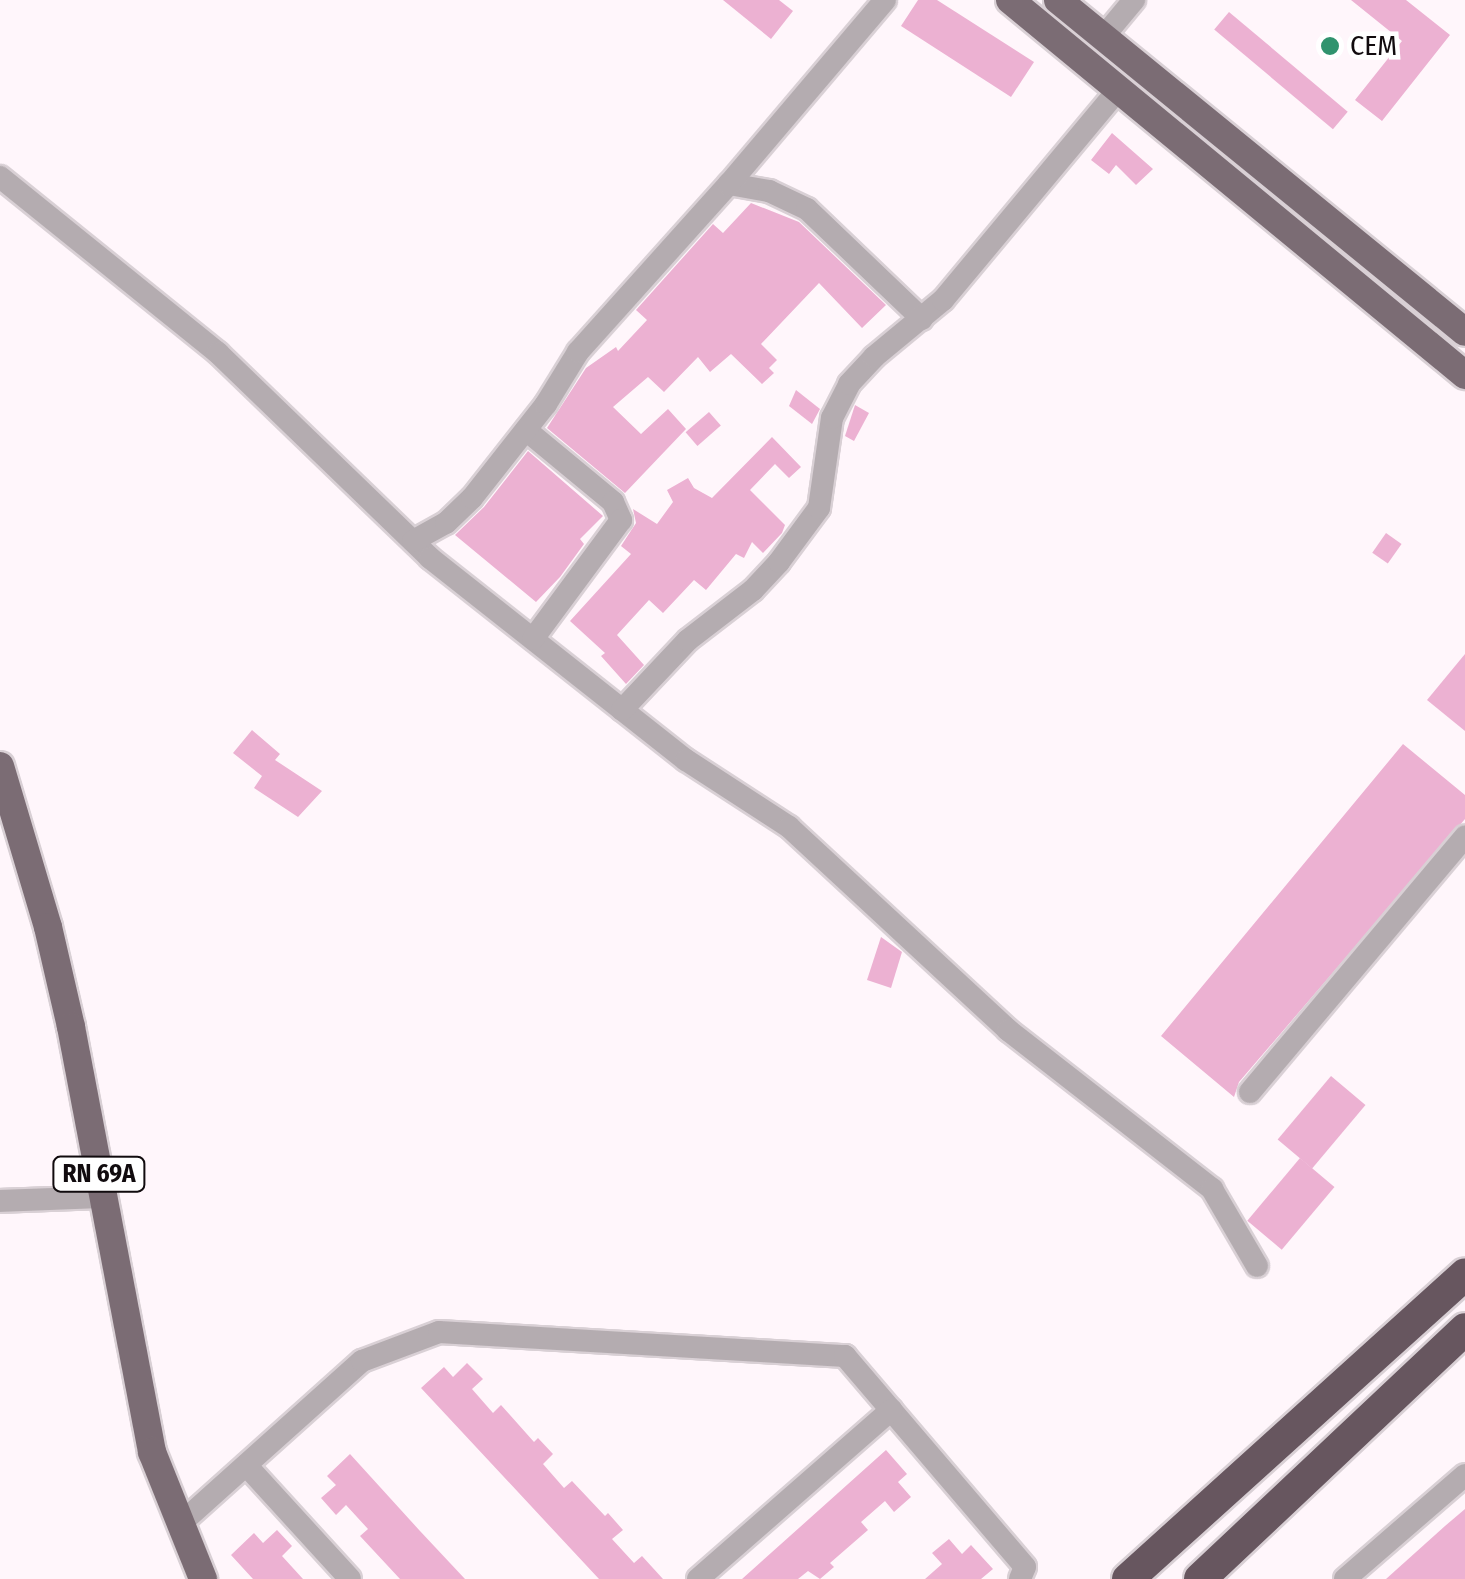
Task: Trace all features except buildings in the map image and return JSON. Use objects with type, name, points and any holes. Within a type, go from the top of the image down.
[{"type":"highway","points":[[1128,1579],[1465,1275]]},
{"type":"highway","points":[[1200,1579],[1465,1329]]},
{"type":"main road","points":[[1010,0],[1465,375]]},
{"type":"main road","points":[[1058,0],[1465,332]]},
{"type":"main road","name":"RN 69A","points":[[0,766],[48,927],[152,1452],[204,1579]]},
{"type":"street","points":[[412,541],[460,512],[526,430],[578,352],[729,184],[885,0]]},
{"type":"street","points":[[1104,36],[1134,0]]},
{"type":"street","points":[[622,710],[688,640],[753,590],[778,562],[819,508],[832,418],[848,384],[874,356],[922,319],[1119,89]]},
{"type":"street","points":[[0,176],[218,353],[412,541],[686,760],[789,827],[1008,1030],[1212,1190],[1258,1266]]},
{"type":"street","points":[[729,184],[770,191],[807,210],[922,319]]},
{"type":"street","points":[[526,430],[614,502],[621,520],[533,640]]},
{"type":"street","points":[[1250,1092],[1465,837]]},
{"type":"street","points":[[0,1201],[103,1197]]},
{"type":"street","points":[[179,1525],[362,1361],[439,1332],[845,1356],[1025,1567],[1020,1579]]},
{"type":"street","points":[[698,1579],[890,1410]]},
{"type":"street","points":[[246,1465],[350,1579]]},
{"type":"street","points":[[1345,1579],[1465,1475]]},
{"type":"place","name":"CEM","points":[[1330,46]]}]
